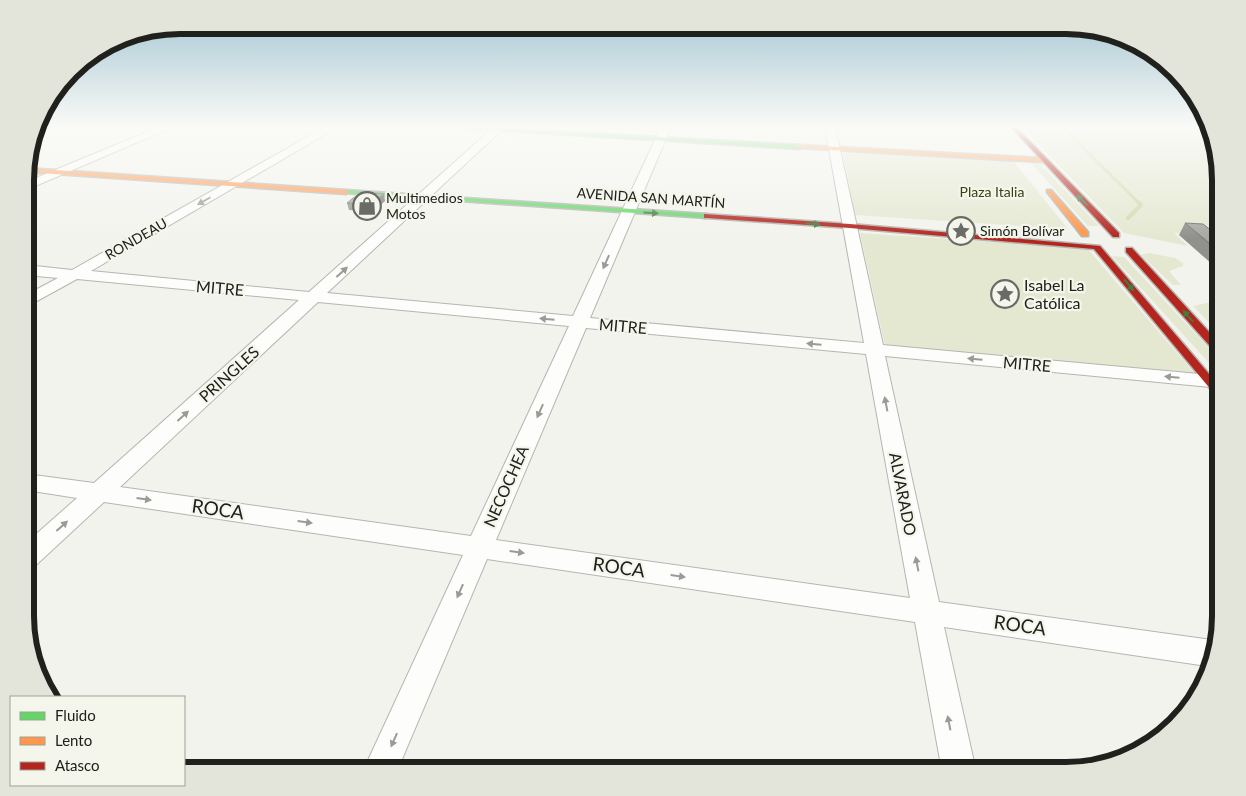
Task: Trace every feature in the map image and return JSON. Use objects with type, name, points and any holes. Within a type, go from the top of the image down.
[{"type":"street","name":"AVENIDA SAN MARTÍN","points":[[52,164],[240,180],[849,222],[1116,235]]},
{"type":"street","points":[[34,183],[79,164]]},
{"type":"street","name":"RONDEAU","points":[[34,298],[268,164]]},
{"type":"street","name":"PRINGLES","points":[[34,552],[460,164]]},
{"type":"street","name":"NECOCHEA","points":[[384,762],[649,164]]},
{"type":"street","name":"ALVARADO","points":[[838,164],[957,762]]},
{"type":"street","points":[[1026,164],[1084,234],[1081,237],[1084,242],[1095,247],[1212,378]]},
{"type":"street","points":[[1047,164],[1116,235],[1131,243],[1132,248],[1129,250],[1212,342]]},
{"type":"street","name":"AVENIDA SAN MARTÍN","points":[[34,170],[240,180]]},
{"type":"street","name":"AVENIDA SAN MARTÍN","points":[[849,222],[1095,247],[1109,251],[1129,250]]},
{"type":"street","name":"MITRE","points":[[34,271],[1212,381]]},
{"type":"street","name":"ROCA","points":[[34,483],[1207,652]]},
{"type":"green space","name":"Plaza Italia","points":[[845,164],[1016,164],[1068,229],[855,215]]},
{"type":"green space","points":[[1032,164],[1040,164],[1099,226],[1088,226]]},
{"type":"green space","points":[[1058,164],[1211,164],[1212,241],[1205,235],[1174,233],[1188,246],[1124,233]]},
{"type":"green space","points":[[860,233],[1087,248],[1195,374],[885,346]]},
{"type":"green space","points":[[1149,253],[1175,258],[1183,263],[1183,266],[1169,271],[1181,285],[1173,285],[1141,255]]},
{"type":"green space","points":[[1112,256],[1124,257],[1212,351],[1212,366]]},
{"type":"green space","points":[[1212,302],[1212,326],[1193,306]]},
{"type":"building","points":[[361,192],[384,194],[370,204],[347,203]]},
{"type":"building","points":[[1185,223],[1203,224],[1212,231],[1212,246]]},
{"type":"waterway","points":[[1100,164],[1139,203]]},
{"type":"waterway","points":[[1128,218],[1141,205],[1139,203]]},
{"type":"traffic: fast","points":[[346,192],[707,216]]},
{"type":"traffic: slow","points":[[34,171],[346,192]]},
{"type":"traffic: slow","points":[[1049,191],[1085,234]]},
{"type":"traffic: jam","points":[[1048,164],[1116,235]]},
{"type":"traffic: jam","points":[[707,216],[1094,247]]},
{"type":"traffic: jam","points":[[1097,248],[1212,384]]},
{"type":"traffic: jam","points":[[1129,250],[1212,342]]},
{"type":"place","name":"Multimedios Motos","points":[[367,206]]},
{"type":"place","name":"Simón Bolívar","points":[[961,231]]},
{"type":"place","name":"Isabel La Católica","points":[[1005,294]]}]
